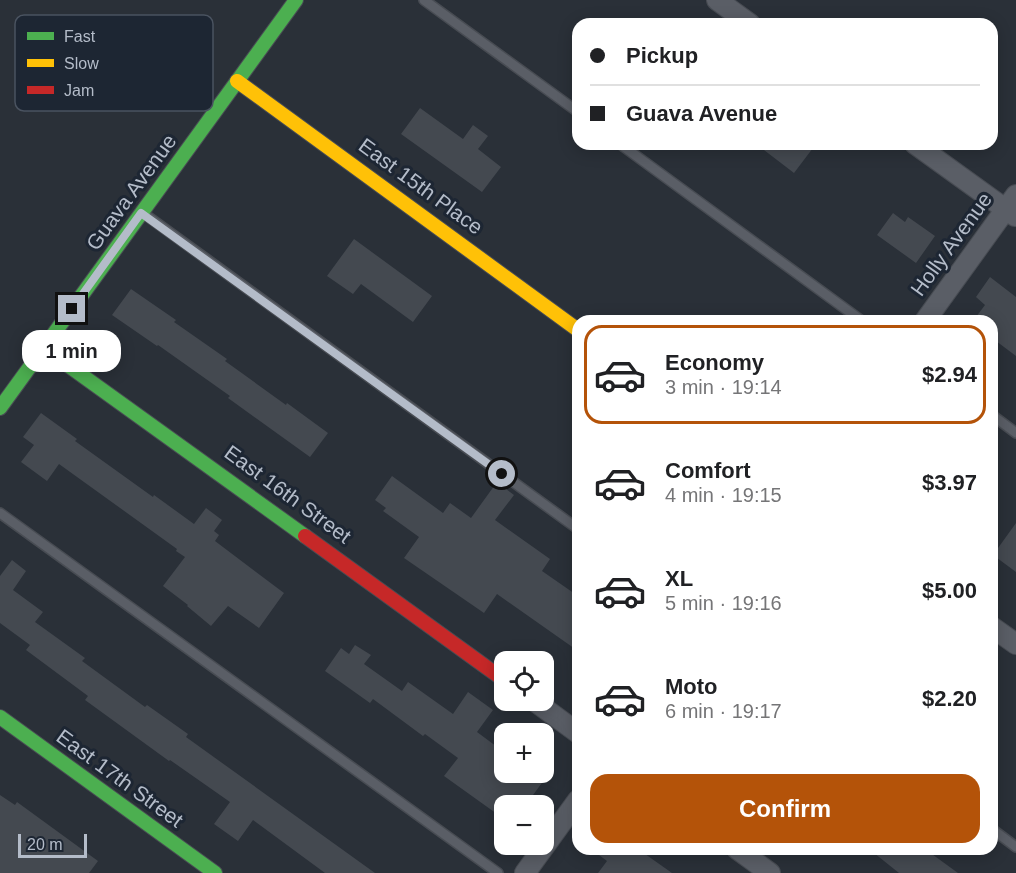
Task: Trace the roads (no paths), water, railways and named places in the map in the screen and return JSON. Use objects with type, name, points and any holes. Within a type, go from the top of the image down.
[{"type":"street","name":"Guava Avenue","points":[[0,408],[296,0]]},
{"type":"street","points":[[717,0],[742,18]]},
{"type":"street","name":"East 15th Place","points":[[237,81],[572,326]]},
{"type":"street","points":[[924,150],[1012,207]]},
{"type":"street","name":"Holly Avenue","points":[[930,315],[1012,207]]},
{"type":"street","name":"East 16th Street","points":[[44,348],[494,673]]},
{"type":"street","points":[[998,631],[1016,644]]},
{"type":"street","points":[[547,711],[572,729]]},
{"type":"street","name":"East 17th Street","points":[[0,717],[215,873]]},
{"type":"street","points":[[525,873],[572,808]]},
{"type":"street","points":[[745,855],[770,873]]},
{"type":"lane","points":[[424,0],[572,108]]},
{"type":"lane","points":[[628,150],[854,315]]},
{"type":"lane","points":[[141,213],[572,525]]},
{"type":"lane","points":[[998,420],[1016,433]]},
{"type":"lane","points":[[0,513],[498,873]]},
{"type":"lane","points":[[998,834],[1016,847]]}]
